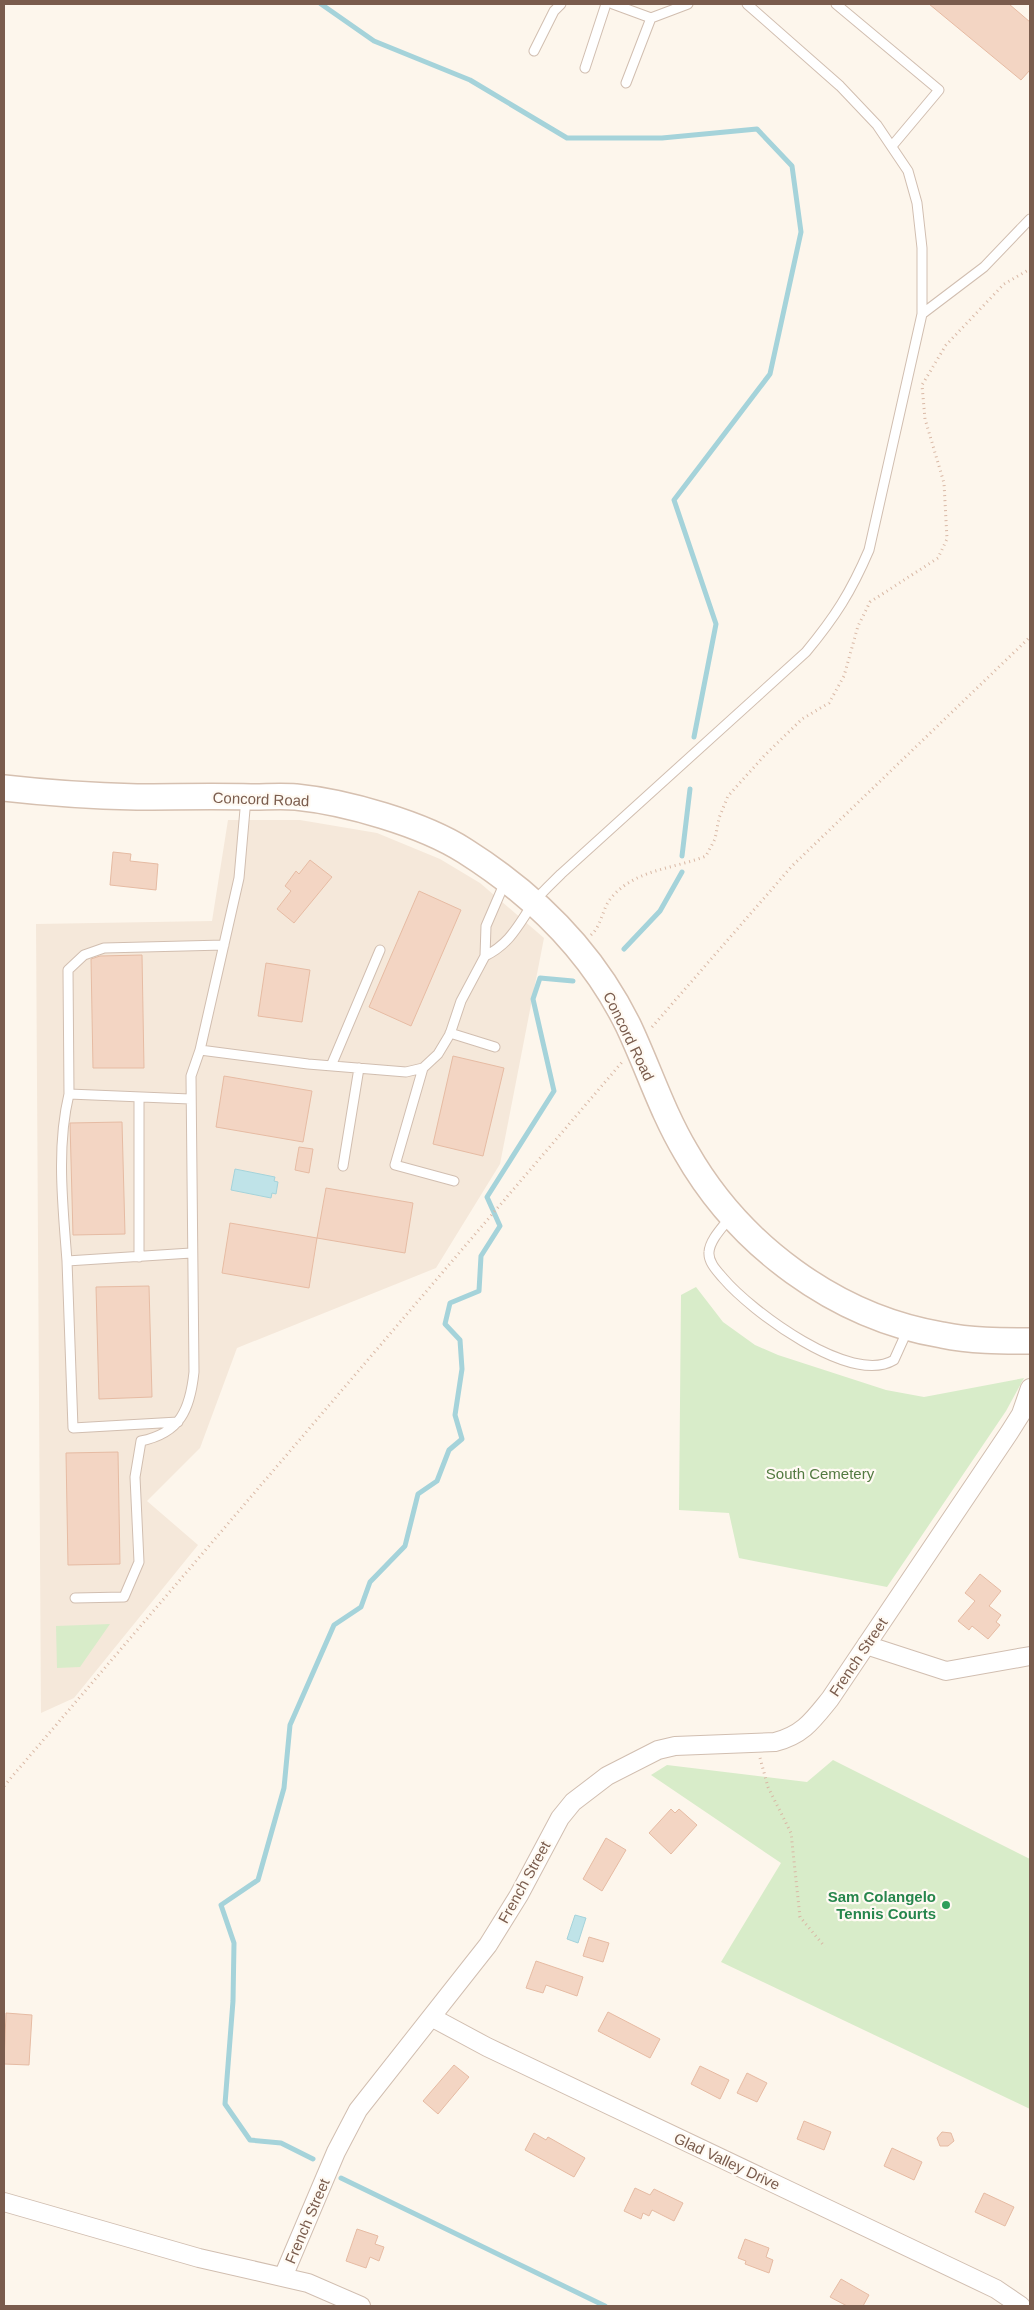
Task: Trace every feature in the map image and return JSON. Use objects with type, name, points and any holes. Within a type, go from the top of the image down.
[{"type":"main road","name":"Concord Road","points":[[4,788],[70,796],[296,797],[350,807],[411,825],[462,849],[506,879],[534,902],[576,945],[613,997],[685,1151],[699,1174],[731,1216],[772,1255],[822,1290],[880,1318],[909,1328],[969,1340],[1030,1342]]},
{"type":"street","name":"French Street","points":[[4,2202],[199,2258],[283,2277],[336,2152],[358,2110],[433,2018],[488,1945],[519,1895],[560,1818],[588,1789],[606,1776],[658,1750],[675,1746],[756,1743],[791,1738],[803,1730],[830,1699],[1009,1433],[1021,1414],[1030,1388]]},
{"type":"street","points":[[866,1645],[946,1671],[1030,1656]]},
{"type":"street","name":"Glad Valley Drive","points":[[433,2018],[487,2047],[996,2289],[1021,2306]]},
{"type":"street","points":[[283,2277],[328,2290],[361,2306]]},
{"type":"lane","points":[[534,51],[554,10],[561,4]]},
{"type":"lane","points":[[585,68],[606,4]]},
{"type":"lane","points":[[613,4],[651,18],[688,4]]},
{"type":"lane","points":[[485,956],[499,949],[513,935],[534,902],[561,874],[806,652],[837,615],[856,582],[870,550],[922,314],[922,248],[917,203],[908,171],[877,125],[840,86],[747,4]]},
{"type":"lane","points":[[836,4],[939,90],[892,146]]},
{"type":"lane","points":[[626,83],[651,18]]},
{"type":"lane","points":[[922,314],[984,267],[1030,219]]},
{"type":"lane","points":[[75,1598],[124,1597],[139,1562],[134,1477],[141,1442],[162,1436],[178,1422],[192,1395],[194,1372],[191,1254],[191,1076],[200,1050],[239,878],[246,797]]},
{"type":"lane","points":[[200,1050],[331,1066],[406,1072],[423,1068],[438,1054],[450,1033],[461,1001],[485,956],[486,926],[506,879]]},
{"type":"lane","points":[[178,1422],[73,1428],[62,1123],[69,1094],[68,970],[84,955],[104,948],[224,945]]},
{"type":"lane","points":[[331,1066],[380,950]]},
{"type":"lane","points":[[450,1033],[495,1047]]},
{"type":"lane","points":[[343,1166],[360,1068]]},
{"type":"lane","points":[[423,1068],[395,1165],[454,1181]]},
{"type":"lane","points":[[69,1094],[190,1099]]},
{"type":"lane","points":[[139,1097],[139,1257]]},
{"type":"lane","points":[[731,1216],[711,1245],[710,1258],[715,1268],[748,1304],[787,1332],[833,1355],[878,1367],[894,1360],[909,1328]]},
{"type":"lane","points":[[67,1261],[191,1254]]},
{"type":"path","points":[[4,1786],[636,1045],[792,866],[1030,637]]},
{"type":"path","points":[[756,1743],[768,1787],[791,1833],[800,1917],[825,1947]]},
{"type":"shaded area","points":[[228,820],[300,820],[377,833],[440,859],[480,883],[544,938],[500,1164],[436,1268],[237,1348],[200,1448],[147,1501],[198,1545],[74,1698],[41,1713],[36,924],[212,921]]},
{"type":"green space","name":"South Cemetery","points":[[696,1287],[723,1322],[755,1345],[778,1355],[886,1390],[924,1397],[1024,1378],[1006,1411],[887,1587],[739,1558],[729,1513],[679,1510],[681,1295]]},
{"type":"green space","points":[[110,1624],[80,1667],[57,1668],[56,1626]]},
{"type":"green space","points":[[833,1760],[1030,1859],[1030,2109],[721,1962],[781,1863],[651,1775],[667,1765],[807,1782]]},
{"type":"water","points":[[235,1169],[275,1177],[274,1181],[278,1182],[276,1194],[272,1193],[271,1198],[231,1190]]},
{"type":"water","points":[[575,1915],[586,1918],[578,1943],[567,1939]]},
{"type":"building","points":[[929,4],[1009,4],[1030,22],[1030,70],[1021,80]]},
{"type":"building","points":[[113,852],[131,854],[130,861],[158,864],[156,890],[110,885]]},
{"type":"building","points":[[310,860],[332,877],[294,923],[277,909],[291,891],[285,886],[296,871],[299,874]]},
{"type":"building","points":[[419,891],[461,910],[411,1026],[369,1007]]},
{"type":"building","points":[[142,955],[144,1068],[93,1068],[91,959],[100,956]]},
{"type":"building","points":[[266,963],[310,970],[302,1022],[258,1016]]},
{"type":"building","points":[[453,1056],[504,1068],[483,1156],[433,1144]]},
{"type":"building","points":[[224,1076],[312,1091],[303,1142],[216,1127]]},
{"type":"building","points":[[122,1122],[125,1234],[73,1235],[70,1123]]},
{"type":"building","points":[[299,1147],[313,1149],[309,1173],[295,1170]]},
{"type":"building","points":[[326,1188],[413,1203],[405,1253],[317,1238]]},
{"type":"building","points":[[230,1223],[317,1238],[309,1288],[222,1273]]},
{"type":"building","points":[[149,1286],[152,1397],[99,1399],[96,1287]]},
{"type":"building","points":[[118,1452],[120,1564],[68,1565],[66,1453]]},
{"type":"building","points":[[980,1574],[1001,1591],[989,1606],[1001,1615],[996,1622],[1000,1625],[988,1639],[972,1626],[969,1630],[958,1621],[975,1601],[965,1593]]},
{"type":"building","points":[[671,1809],[675,1813],[679,1809],[697,1825],[671,1854],[649,1833]]},
{"type":"building","points":[[606,1838],[626,1850],[602,1891],[583,1879]]},
{"type":"building","points":[[589,1937],[609,1943],[603,1962],[583,1956]]},
{"type":"building","points":[[536,1961],[583,1977],[577,1996],[546,1985],[543,1993],[526,1988]]},
{"type":"building","points":[[608,2012],[660,2039],[650,2058],[598,2031]]},
{"type":"building","points":[[6,2013],[32,2015],[29,2065],[4,2064]]},
{"type":"building","points":[[454,2065],[469,2077],[438,2114],[423,2101]]},
{"type":"building","points":[[700,2066],[729,2080],[720,2099],[691,2084]]},
{"type":"building","points":[[747,2073],[767,2083],[757,2102],[737,2093]]},
{"type":"building","points":[[804,2121],[831,2132],[824,2150],[797,2139]]},
{"type":"building","points":[[942,2132],[951,2133],[954,2141],[948,2146],[940,2146],[937,2138]]},
{"type":"building","points":[[534,2133],[546,2140],[548,2137],[585,2158],[574,2177],[525,2150]]},
{"type":"building","points":[[892,2148],[922,2162],[914,2180],[884,2166]]},
{"type":"building","points":[[635,2188],[650,2195],[654,2189],[683,2203],[674,2221],[652,2210],[649,2216],[643,2213],[641,2219],[624,2211]]},
{"type":"building","points":[[984,2193],[1014,2207],[1005,2226],[975,2212]]},
{"type":"building","points":[[357,2229],[378,2236],[375,2244],[384,2247],[379,2261],[370,2257],[366,2268],[346,2261]]},
{"type":"building","points":[[745,2239],[769,2248],[766,2257],[773,2260],[769,2273],[745,2264],[746,2261],[738,2258]]},
{"type":"building","points":[[841,2279],[869,2295],[863,2306],[847,2306],[830,2297]]},
{"type":"waterway","points":[[321,4],[374,41],[470,80],[567,138],[662,138],[757,129],[792,166],[801,232],[770,374],[674,500],[716,624],[694,737]]},
{"type":"waterway","points":[[682,856],[690,789]]},
{"type":"waterway","points":[[624,949],[660,911],[682,872]]},
{"type":"waterway","points":[[313,2159],[281,2143],[250,2140],[225,2104],[233,2001],[234,1943],[221,1905],[258,1880],[284,1788],[290,1725],[334,1625],[361,1607],[370,1582],[405,1546],[418,1494],[437,1481],[449,1450],[462,1439],[455,1415],[462,1369],[460,1340],[445,1324],[450,1303],[479,1291],[481,1256],[500,1226],[487,1197],[554,1091],[533,999],[540,978],[573,981]]},
{"type":"waterway","points":[[341,2178],[605,2306]]},
{"type":"place","name":"Sam Colangelo Tennis Courts","points":[[946,1905]]}]
